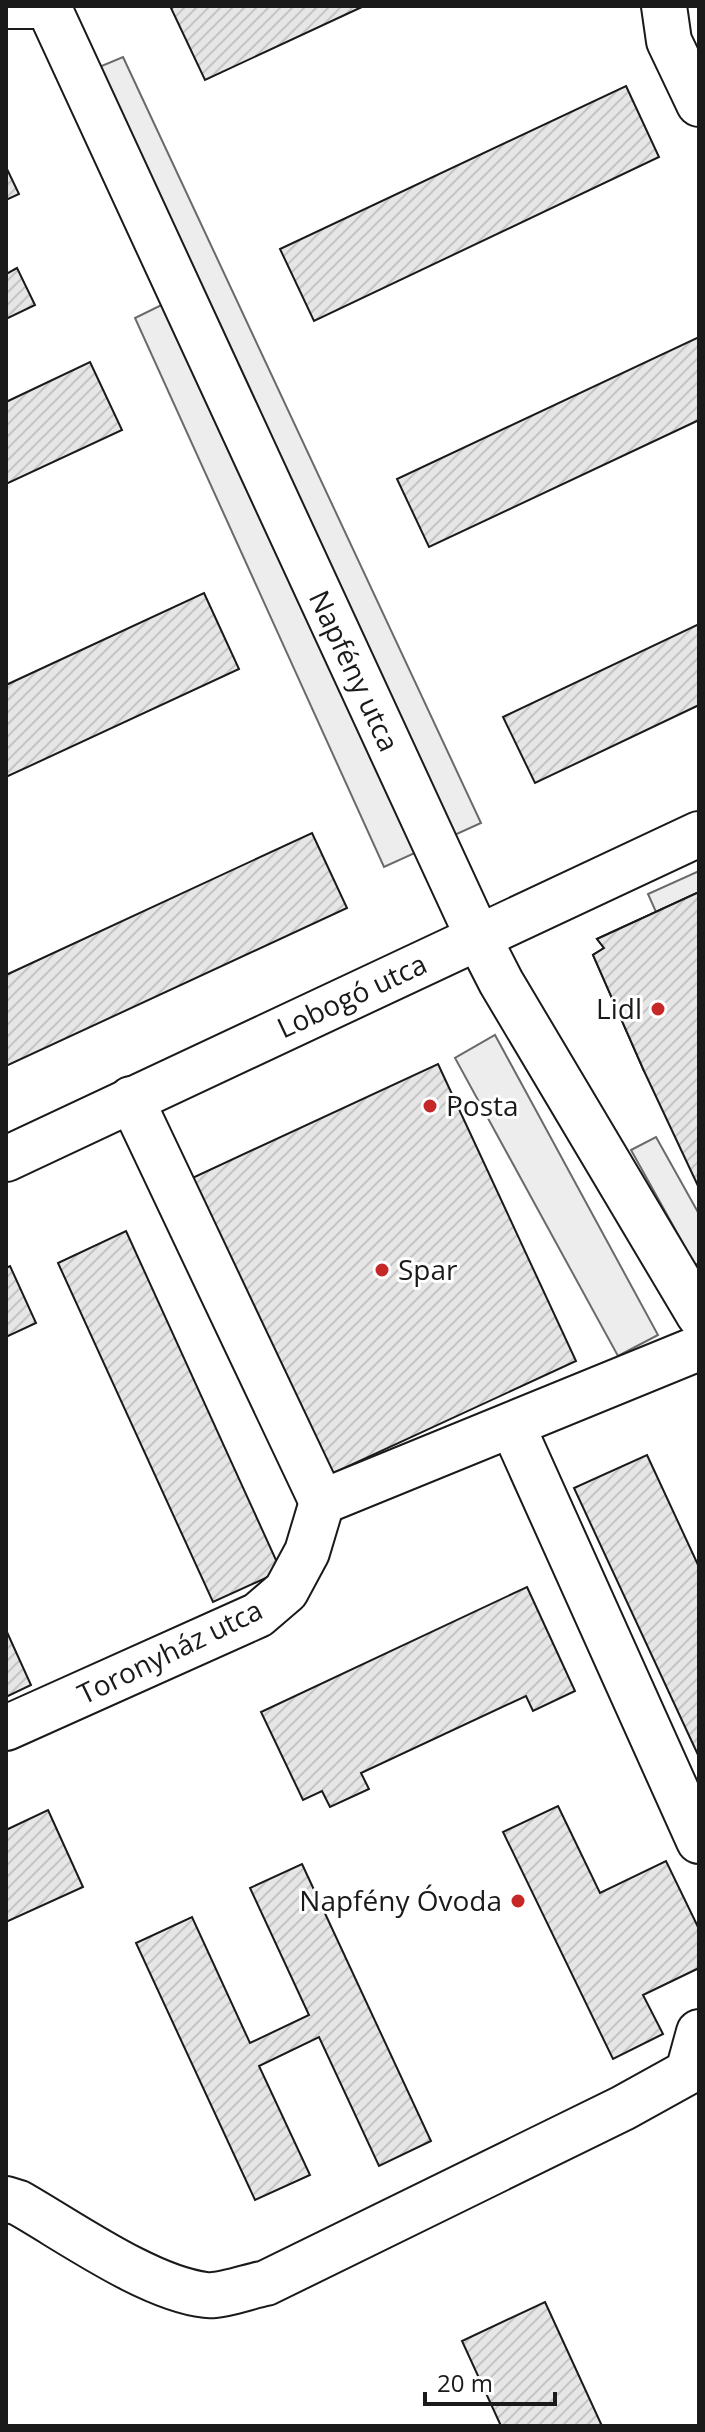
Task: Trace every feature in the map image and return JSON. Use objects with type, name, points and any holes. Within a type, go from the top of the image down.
[{"type":"street","points":[[7,6],[34,6]]},
{"type":"street","name":"Napfény utca","points":[[48,6],[478,937],[501,982],[699,1315]]},
{"type":"street","points":[[664,6],[669,41],[699,104]]},
{"type":"street","name":"Lobogó utca","points":[[6,1159],[699,834]]},
{"type":"street","points":[[131,1099],[322,1502],[699,1348]]},
{"type":"street","points":[[512,1425],[699,1841]]},
{"type":"street","name":"Toronyház utca","points":[[6,1728],[258,1615],[286,1591],[307,1552],[322,1502]]},
{"type":"street","points":[[6,2199],[19,2203],[134,2270],[176,2287],[208,2296],[266,2283],[623,2108],[688,2072],[699,2032]]},
{"type":"shaded area","points":[[123,57],[481,823],[384,867],[135,318],[180,296],[80,75]]},
{"type":"shaded area","points":[[699,871],[699,892],[656,912],[648,894]]},
{"type":"shaded area","points":[[495,1035],[658,1335],[618,1356],[455,1058]]},
{"type":"shaded area","points":[[656,1137],[699,1214],[699,1263],[695,1265],[631,1150]]},
{"type":"building","points":[[364,6],[205,80],[171,8]]},
{"type":"building","points":[[626,86],[659,157],[314,321],[280,249]]},
{"type":"building","points":[[6,167],[19,194],[6,200]]},
{"type":"building","points":[[17,268],[35,305],[6,319],[6,274]]},
{"type":"building","points":[[699,337],[699,420],[429,547],[397,479]]},
{"type":"building","points":[[90,362],[122,430],[6,484],[6,402]]},
{"type":"building","points":[[204,593],[239,669],[6,777],[6,685]]},
{"type":"building","points":[[699,624],[699,705],[535,783],[503,717]]},
{"type":"building","points":[[312,833],[347,908],[6,1066],[6,975]]},
{"type":"building","name":"Lidl","points":[[699,892],[699,1088],[676,1098],[660,1063],[644,1071],[593,955],[604,948],[597,939]]},
{"type":"building","name":"Lidl","points":[[699,892],[699,1188],[593,955],[604,948],[597,939]]},
{"type":"building","name":"Spar","points":[[438,1064],[576,1361],[325,1477],[188,1180]]},
{"type":"building","points":[[126,1231],[281,1571],[213,1602],[58,1263]]},
{"type":"building","points":[[10,1266],[36,1323],[6,1337],[6,1268]]},
{"type":"building","points":[[647,1455],[699,1567],[699,1757],[574,1488]]},
{"type":"building","points":[[527,1587],[575,1691],[533,1711],[526,1696],[361,1773],[369,1789],[330,1807],[322,1791],[303,1800],[261,1712]]},
{"type":"building","points":[[6,1630],[31,1685],[6,1697]]},
{"type":"building","points":[[558,1806],[600,1893],[666,1861],[699,1929],[699,1968],[643,1995],[663,2034],[613,2059],[503,1832]]},
{"type":"building","points":[[48,1810],[83,1887],[6,1922],[6,1830]]},
{"type":"building","points":[[302,1864],[431,2141],[379,2166],[319,2037],[259,2066],[310,2175],[255,2200],[136,1943],[192,1917],[250,2043],[309,2015],[250,1888]]},
{"type":"building","points":[[545,2302],[602,2426],[501,2426],[462,2341]]},
{"type":"place","name":"Lidl","points":[[658,1009]]},
{"type":"place","name":"Posta","points":[[430,1106]]},
{"type":"place","name":"Spar","points":[[382,1270]]},
{"type":"place","name":"Napfény Óvoda","points":[[518,1901]]}]
